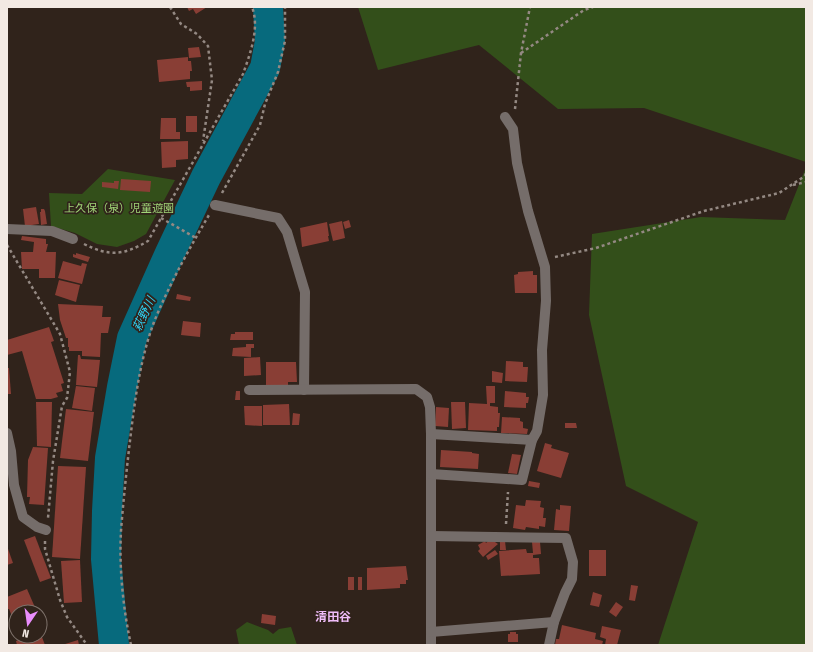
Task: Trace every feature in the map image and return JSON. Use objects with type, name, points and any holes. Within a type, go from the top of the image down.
[{"type":"street","points":[[431,474],[525,481],[532,440],[537,431],[542,395],[542,350],[546,301],[545,267],[528,212],[517,163],[513,129],[505,117]]},
{"type":"street","points":[[216,205],[278,218],[287,232],[305,292],[304,390]]},
{"type":"street","points":[[7,229],[52,232],[73,239]]},
{"type":"street","points":[[249,390],[416,389],[427,397],[430,408],[431,434],[431,645]]},
{"type":"street","points":[[7,433],[11,451],[14,485],[22,517],[37,527],[46,530]]},
{"type":"street","points":[[431,434],[532,440]]},
{"type":"street","points":[[432,536],[566,538],[573,562],[572,579],[554,622],[549,645]]},
{"type":"street","points":[[431,632],[554,622]]},
{"type":"path","points":[[170,7],[181,24],[197,34],[208,46],[212,80],[203,143]]},
{"type":"path","points":[[73,239],[94,249],[117,253],[134,249],[148,240],[243,74],[252,44],[255,15],[252,7]]},
{"type":"path","points":[[131,645],[123,597],[121,531],[132,419],[144,353],[154,323],[180,266],[216,205],[260,125],[265,104],[278,72],[286,41],[285,7]]},
{"type":"path","points":[[513,129],[521,53],[530,7]]},
{"type":"path","points":[[521,53],[584,10],[593,7]]},
{"type":"path","points":[[542,260],[596,248],[704,211],[779,193],[805,176],[806,173]]},
{"type":"path","points":[[790,186],[806,182]]},
{"type":"path","points":[[161,218],[196,238]]},
{"type":"path","points":[[7,245],[60,334],[70,372],[67,398],[62,406],[53,461],[45,549],[60,600],[67,617],[87,645]]},
{"type":"path","points":[[506,537],[509,479]]},
{"type":"green space","points":[[358,7],[806,7],[806,162],[644,108],[558,109],[479,45],[378,70]]},
{"type":"green space","points":[[806,167],[806,645],[658,645],[698,522],[626,486],[589,315],[592,234],[701,217],[785,220]]},
{"type":"green space","name":"上久保（泉）児童遊園","points":[[108,169],[175,180],[146,234],[134,241],[117,247],[97,244],[75,233],[51,226],[49,193],[82,194]]},
{"type":"green space","points":[[247,622],[268,630],[273,634],[279,629],[291,627],[297,645],[239,645],[236,630]]},
{"type":"building","points":[[187,7],[207,7],[196,14],[193,9],[189,11]]},
{"type":"building","points":[[199,47],[201,57],[189,58],[188,48]]},
{"type":"building","points":[[188,57],[188,61],[191,61],[192,71],[190,71],[190,79],[159,82],[157,60]]},
{"type":"building","points":[[202,81],[202,90],[190,91],[190,87],[187,87],[186,82]]},
{"type":"building","points":[[186,116],[197,116],[197,132],[186,132]]},
{"type":"building","points":[[161,118],[176,118],[176,132],[180,132],[180,139],[160,139]]},
{"type":"building","points":[[188,141],[188,159],[176,160],[176,167],[162,168],[161,142]]},
{"type":"building","points":[[121,179],[151,181],[150,192],[120,190]]},
{"type":"building","points":[[114,181],[119,181],[118,189],[102,187],[102,182],[114,183]]},
{"type":"building","points":[[36,207],[39,224],[25,226],[23,209]]},
{"type":"building","points":[[41,209],[44,209],[45,211],[47,224],[41,225]]},
{"type":"building","points":[[349,220],[351,227],[345,229],[343,222]]},
{"type":"building","points":[[342,221],[345,238],[333,241],[329,224]]},
{"type":"building","points":[[327,222],[329,241],[302,247],[300,228]]},
{"type":"building","points":[[22,236],[46,239],[46,244],[48,244],[46,252],[56,252],[55,278],[39,278],[39,269],[22,269],[21,252],[33,252],[34,242],[21,240]]},
{"type":"building","points":[[76,253],[90,257],[88,262],[73,257],[73,254],[76,255]]},
{"type":"building","points":[[63,261],[81,266],[82,263],[87,264],[82,284],[58,278]]},
{"type":"building","points":[[533,271],[533,275],[537,275],[537,293],[515,293],[514,275],[518,274],[518,272]]},
{"type":"building","points":[[59,280],[80,285],[76,302],[55,295]]},
{"type":"building","points":[[177,294],[191,297],[190,301],[176,299]]},
{"type":"building","points":[[58,304],[103,306],[102,317],[111,317],[108,333],[101,333],[100,357],[82,356],[82,351],[69,351],[68,338],[66,338],[60,320]]},
{"type":"building","points":[[183,321],[201,323],[200,337],[181,335]]},
{"type":"building","points":[[49,327],[54,341],[51,342],[64,383],[61,384],[63,391],[56,393],[58,397],[51,399],[36,399],[22,351],[7,355],[7,340]]},
{"type":"building","points":[[235,332],[253,332],[253,340],[230,340],[231,334],[235,334]]},
{"type":"building","points":[[246,344],[254,344],[254,348],[251,348],[251,357],[232,356],[233,348],[246,347]]},
{"type":"building","points":[[78,355],[80,355],[81,359],[100,360],[97,387],[76,385]]},
{"type":"building","points":[[260,357],[261,375],[244,376],[244,358]]},
{"type":"building","points":[[506,361],[523,362],[523,367],[528,367],[527,382],[505,381]]},
{"type":"building","points":[[266,362],[296,362],[297,382],[288,382],[288,385],[266,385]]},
{"type":"building","points":[[7,368],[9,368],[11,394],[7,394]]},
{"type":"building","points":[[492,371],[503,373],[502,383],[492,382]]},
{"type":"building","points":[[76,386],[95,388],[92,411],[72,408]]},
{"type":"building","points":[[486,386],[495,386],[495,403],[490,403],[490,406],[498,407],[498,413],[500,413],[499,427],[497,427],[497,431],[468,430],[469,403],[487,404]]},
{"type":"building","points":[[236,391],[240,391],[240,400],[235,400]]},
{"type":"building","points":[[505,391],[526,393],[526,397],[529,397],[528,403],[526,403],[526,408],[504,407]]},
{"type":"building","points":[[36,402],[52,402],[51,447],[37,446]]},
{"type":"building","points":[[451,402],[465,402],[466,428],[452,429]]},
{"type":"building","points":[[289,404],[290,425],[263,425],[263,405]]},
{"type":"building","points":[[244,406],[262,406],[262,426],[245,425]]},
{"type":"building","points":[[436,407],[449,408],[448,427],[435,426]]},
{"type":"building","points":[[66,409],[94,412],[88,461],[60,458]]},
{"type":"building","points":[[293,413],[300,414],[299,425],[292,425]]},
{"type":"building","points":[[502,417],[520,418],[520,421],[523,422],[523,428],[528,429],[527,434],[501,433]]},
{"type":"building","points":[[565,423],[576,423],[577,428],[565,428]]},
{"type":"building","points":[[545,443],[552,445],[551,448],[569,453],[561,478],[537,471]]},
{"type":"building","points":[[33,447],[48,448],[44,505],[29,504],[30,497],[27,497],[28,460]]},
{"type":"building","points":[[441,450],[472,452],[479,454],[478,469],[440,467]]},
{"type":"building","points":[[512,454],[521,455],[517,474],[508,473]]},
{"type":"building","points":[[58,466],[86,467],[80,559],[52,557]]},
{"type":"building","points":[[529,481],[540,483],[539,488],[528,486]]},
{"type":"building","points":[[526,500],[541,501],[540,507],[544,508],[543,518],[546,518],[545,527],[539,526],[539,529],[526,527],[525,530],[513,528],[516,505],[525,506]]},
{"type":"building","points":[[560,505],[571,506],[569,531],[554,530],[556,509],[560,510]]},
{"type":"building","points":[[35,536],[51,578],[40,582],[24,540]]},
{"type":"building","points":[[489,540],[498,544],[483,557],[478,551],[480,549],[478,545],[485,541],[486,543]]},
{"type":"building","points":[[500,541],[505,541],[506,550],[500,550]]},
{"type":"building","points":[[532,542],[540,542],[541,554],[533,555],[533,558],[539,558],[540,574],[501,576],[499,551],[526,549],[527,553],[533,553]]},
{"type":"building","points":[[7,546],[13,563],[7,565]]},
{"type":"building","points":[[495,550],[498,554],[488,560],[486,556]]},
{"type":"building","points":[[589,550],[606,550],[606,576],[589,576]]},
{"type":"building","points":[[80,560],[82,602],[64,603],[61,561]]},
{"type":"building","points":[[406,566],[408,580],[406,580],[406,584],[400,584],[400,588],[367,590],[367,568]]},
{"type":"building","points":[[348,577],[354,577],[354,590],[348,590]]},
{"type":"building","points":[[358,577],[362,577],[362,590],[358,590]]},
{"type":"building","points":[[631,585],[638,586],[635,601],[629,600]]},
{"type":"building","points":[[27,589],[34,604],[8,604],[7,609],[7,597]]},
{"type":"building","points":[[593,592],[602,595],[599,607],[590,605]]},
{"type":"building","points":[[616,602],[623,607],[616,617],[609,612]]},
{"type":"building","points":[[262,614],[276,616],[275,625],[261,623]]},
{"type":"building","points":[[562,625],[596,633],[595,639],[603,641],[602,645],[555,645],[556,639],[559,639]]},
{"type":"building","points":[[602,626],[621,630],[617,645],[605,645],[606,639],[600,637]]},
{"type":"building","points":[[510,632],[516,632],[516,634],[518,634],[518,642],[508,642],[508,634],[510,634]]},
{"type":"building","points":[[78,640],[79,645],[62,645]]},
{"type":"building","points":[[17,644],[45,645],[17,645]]},
{"type":"waterway","name":"萩野川","points":[[114,645],[106,559],[110,458],[132,338],[206,177],[265,68],[270,41],[268,7]]},
{"type":"district","name":"清田谷","points":[[333,617]]}]
